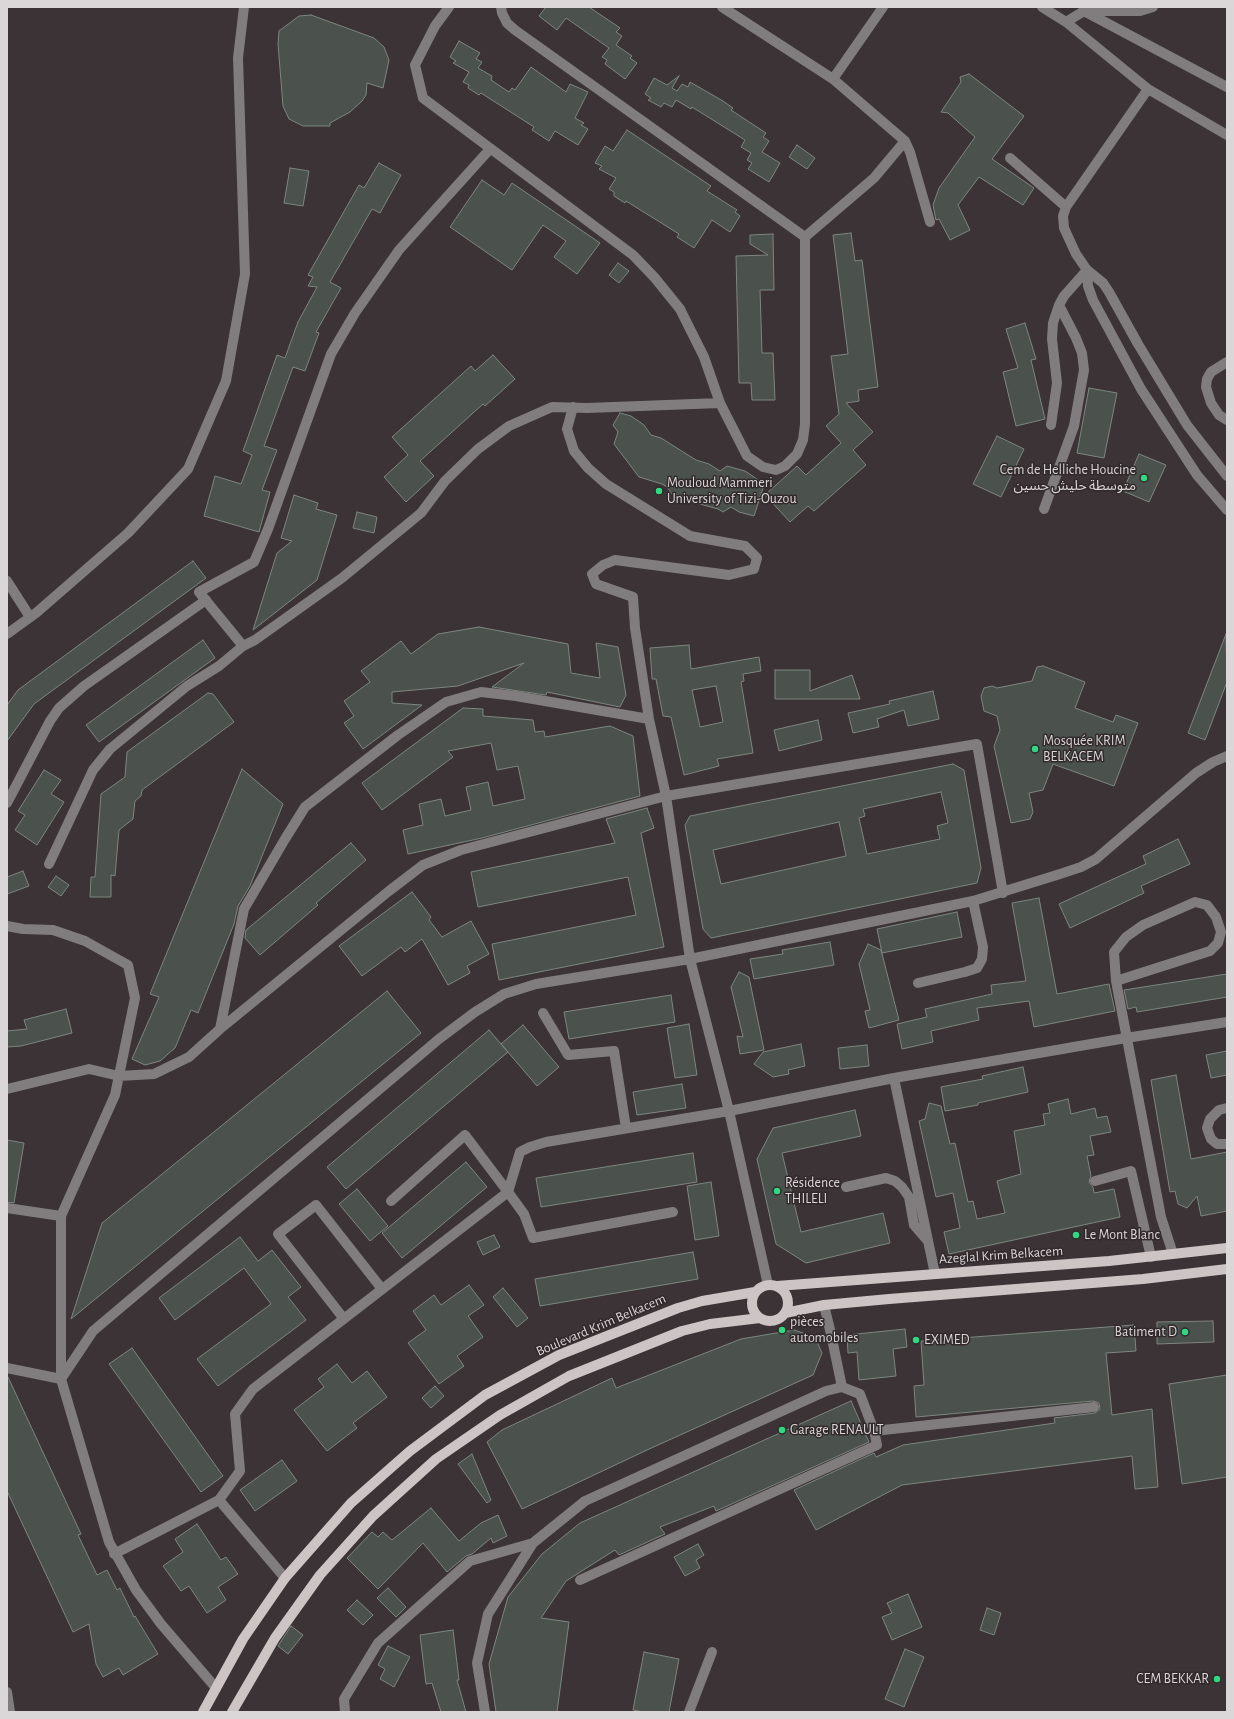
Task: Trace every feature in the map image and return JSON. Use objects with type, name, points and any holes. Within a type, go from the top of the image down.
[{"type":"main road","name":"Azeglal Krim Belkacem","points":[[772,1286],[1109,1262],[1227,1248]]},
{"type":"main road","points":[[785,1312],[824,1305],[1143,1279],[1227,1269]]},
{"type":"main road","points":[[232,1712],[275,1638],[320,1575],[373,1516],[436,1459],[500,1415],[569,1376],[682,1331],[710,1324],[760,1318],[773,1320],[785,1312],[787,1307],[786,1295],[772,1286],[761,1287],[755,1292],[752,1303],[756,1314],[760,1318]]},
{"type":"main road","name":"Boulevard Krim Belkacem","points":[[203,1712],[243,1639],[285,1578],[351,1503],[410,1451],[485,1395],[559,1355],[631,1326],[702,1301],[755,1292]]},
{"type":"street","points":[[7,634],[30,617],[128,533],[188,469],[226,381],[244,274],[238,58],[244,7]]},
{"type":"street","points":[[449,7],[435,26],[415,65],[423,98],[633,255],[655,278],[680,310],[687,323],[704,357],[720,403],[747,456],[763,467],[776,470],[785,466],[797,454],[803,440],[805,424],[805,237],[874,178],[905,141]]},
{"type":"street","points":[[501,7],[502,14],[507,23],[515,30],[805,237]]},
{"type":"street","points":[[722,7],[833,79],[905,141],[910,152],[930,222]]},
{"type":"street","points":[[833,79],[883,7]]},
{"type":"street","points":[[1042,7],[1057,11],[1066,22],[1148,89],[1227,135]]},
{"type":"street","points":[[1066,22],[1084,11],[1140,11],[1153,7]]},
{"type":"street","points":[[1084,11],[1227,87]]},
{"type":"street","points":[[1148,89],[1066,207],[1063,216],[1064,228],[1076,254],[1087,270],[1099,280],[1109,292],[1138,344],[1187,425],[1227,476]]},
{"type":"street","points":[[243,646],[199,592],[254,562],[268,529],[331,354],[355,313],[399,250],[490,149]]},
{"type":"street","points":[[1010,158],[1066,207]]},
{"type":"street","points":[[1051,425],[1057,383],[1052,339],[1053,322],[1059,305],[1068,290],[1087,270]]},
{"type":"street","points":[[1087,270],[1088,286],[1091,297],[1141,389],[1197,475],[1227,510]]},
{"type":"street","points":[[1044,509],[1074,426],[1084,370],[1082,353],[1059,305]]},
{"type":"street","points":[[1227,362],[1211,372],[1207,379],[1206,387],[1211,403],[1219,414],[1227,420]]},
{"type":"street","points":[[49,864],[93,770],[110,749],[187,686],[219,666],[243,646],[255,640],[342,578],[421,513],[445,481],[478,449],[509,426],[552,407],[720,403]]},
{"type":"street","points":[[573,407],[568,429],[574,451],[588,468],[606,484],[690,536],[745,546],[757,558],[754,569],[729,575],[615,560],[603,565],[592,574],[596,584],[633,597],[649,719],[666,796],[690,959],[772,1286]]},
{"type":"street","points":[[7,581],[30,617]]},
{"type":"street","points":[[7,803],[50,721],[59,708],[84,686],[206,600]]},
{"type":"street","points":[[220,1028],[244,909],[304,807],[398,735],[446,702],[481,692],[516,696],[649,719]]},
{"type":"street","points":[[7,1089],[89,1069],[119,1076],[154,1074],[188,1057],[220,1028],[423,865],[461,850],[666,796],[977,744],[1003,893]]},
{"type":"street","points":[[61,1379],[93,1331],[439,1039],[475,1012],[504,994],[536,984],[690,959],[973,901],[1003,893],[1074,869],[1096,859],[1196,773],[1213,762],[1227,756]]},
{"type":"street","points":[[918,982],[966,972],[977,968],[982,959],[983,947],[973,901]]},
{"type":"street","points":[[1116,981],[1210,951],[1218,943],[1221,932],[1216,917],[1207,905],[1195,902],[1143,925],[1126,937],[1114,952],[1116,981],[1126,1038],[1161,1217],[1173,1254]]},
{"type":"street","points":[[7,926],[23,929],[53,930],[85,941],[128,965],[135,998],[115,1095],[61,1216],[61,1379],[108,1542],[114,1554],[136,1590],[160,1624],[216,1688]]},
{"type":"street","points":[[543,1013],[568,1055],[614,1051],[626,1128]]},
{"type":"street","points":[[114,1554],[219,1500],[240,1471],[235,1414],[253,1389],[508,1192],[520,1152],[546,1142],[729,1111],[894,1078],[1227,1022]]},
{"type":"street","points":[[894,1078],[935,1274]]},
{"type":"street","points":[[1227,1108],[1219,1110],[1210,1119],[1207,1128],[1211,1139],[1217,1144],[1227,1144]]},
{"type":"street","points":[[391,1201],[465,1135],[524,1214],[533,1238],[673,1212]]},
{"type":"street","points":[[1096,1181],[1131,1171],[1151,1256]]},
{"type":"street","points":[[846,1187],[886,1178],[895,1181],[902,1187],[909,1197],[914,1224],[928,1242]]},
{"type":"street","points":[[344,1319],[278,1234],[316,1205],[382,1289]]},
{"type":"street","points":[[7,1208],[61,1216]]},
{"type":"street","points":[[824,1305],[832,1334],[842,1387]]},
{"type":"street","points":[[7,1368],[61,1379]]},
{"type":"street","points":[[486,1712],[477,1663],[488,1614],[533,1543],[585,1501],[826,1391],[842,1387],[860,1394],[874,1431],[877,1446],[580,1580]]},
{"type":"street","points":[[874,1431],[1094,1407]]},
{"type":"street","points":[[219,1500],[285,1578]]},
{"type":"street","points":[[345,1712],[344,1699],[378,1643],[470,1561],[533,1543]]},
{"type":"street","points":[[689,1712],[712,1652]]},
{"type":"street","points":[[7,1692],[10,1712]]},
{"type":"building","points":[[546,7],[589,7],[620,28],[616,32],[622,36],[616,45],[632,56],[630,58],[637,63],[625,79],[605,64],[607,60],[602,57],[609,48],[566,18],[557,30],[539,16]]},
{"type":"building","points":[[311,15],[374,38],[384,47],[389,60],[383,88],[367,83],[366,95],[362,101],[350,112],[330,123],[330,126],[303,126],[289,119],[283,106],[278,44],[279,31],[299,16]]},
{"type":"building","points":[[459,41],[480,53],[476,59],[482,62],[478,68],[492,76],[491,80],[509,92],[512,88],[515,90],[531,67],[566,92],[570,84],[588,92],[575,118],[584,123],[581,125],[588,129],[578,145],[555,131],[549,141],[532,130],[534,127],[481,93],[479,95],[468,88],[469,85],[463,82],[469,72],[453,63],[456,61],[450,57]]},
{"type":"building","points":[[969,74],[1024,116],[992,159],[1034,188],[1023,205],[979,177],[958,205],[970,230],[950,240],[939,219],[936,220],[933,205],[939,188],[975,137],[948,113],[941,112],[961,82],[960,77]]},
{"type":"building","points":[[679,76],[672,88],[677,91],[682,84],[688,87],[690,82],[723,101],[733,108],[731,110],[766,133],[763,137],[769,141],[762,152],[780,163],[769,182],[748,169],[752,163],[747,160],[751,153],[741,147],[745,140],[692,107],[691,109],[676,100],[672,107],[664,103],[661,107],[648,100],[651,98],[645,94],[654,78],[667,85]]},
{"type":"building","points":[[627,130],[711,186],[707,191],[737,210],[735,212],[740,216],[730,232],[712,220],[694,248],[677,237],[679,234],[626,201],[625,203],[614,196],[614,192],[609,189],[616,178],[599,169],[602,166],[595,163],[605,146],[613,151]]},
{"type":"building","points":[[797,145],[815,158],[807,169],[789,157]]},
{"type":"building","points":[[379,163],[401,175],[380,213],[372,209],[330,282],[341,288],[316,332],[319,333],[305,371],[293,367],[264,446],[277,450],[262,490],[270,492],[259,532],[204,516],[215,476],[241,484],[252,455],[243,451],[277,355],[285,358],[298,322],[317,287],[308,286],[313,277],[308,275],[359,185],[364,188]]},
{"type":"building","points":[[290,168],[309,171],[303,206],[284,203]]},
{"type":"building","points":[[482,180],[504,195],[512,183],[600,243],[577,274],[554,257],[566,241],[543,225],[512,270],[450,227]]},
{"type":"building","points":[[851,233],[855,261],[862,260],[878,387],[858,390],[859,401],[846,403],[873,432],[853,450],[866,465],[814,511],[808,506],[790,522],[765,495],[797,466],[806,475],[841,443],[826,426],[839,414],[831,356],[848,354],[833,235]]},
{"type":"building","points":[[773,234],[774,290],[760,290],[762,353],[773,353],[775,400],[752,400],[751,383],[739,383],[736,256],[768,255],[750,244],[750,235]]},
{"type":"building","points":[[618,263],[629,271],[619,283],[609,275]]},
{"type":"building","points":[[1025,323],[1036,359],[1031,360],[1045,419],[1016,426],[1003,372],[1018,368],[1006,329]]},
{"type":"building","points":[[493,355],[515,379],[485,406],[483,404],[420,461],[434,476],[406,502],[384,477],[408,455],[392,437],[471,366],[475,371]]},
{"type":"building","points":[[1089,388],[1117,393],[1104,458],[1077,453]]},
{"type":"building","points":[[620,413],[631,416],[644,425],[651,435],[661,438],[696,460],[709,464],[720,471],[727,466],[745,471],[757,479],[763,488],[754,516],[739,512],[731,507],[723,512],[718,509],[689,501],[688,498],[671,493],[667,487],[662,484],[639,477],[614,444],[618,432],[613,425]]},
{"type":"building","points":[[997,436],[1024,449],[1001,497],[973,484]]},
{"type":"building","points":[[1139,454],[1166,465],[1149,502],[1123,491]]},
{"type":"building","points":[[294,495],[318,503],[316,509],[337,515],[317,580],[253,630],[277,553],[292,541],[281,538]]},
{"type":"building","points":[[357,512],[377,517],[374,533],[353,528]]},
{"type":"building","points":[[193,561],[206,578],[34,704],[7,741],[7,705],[18,690]]},
{"type":"building","points":[[479,627],[568,644],[571,673],[600,678],[596,643],[618,647],[626,695],[620,707],[547,692],[546,695],[492,687],[524,663],[458,686],[392,692],[392,703],[422,705],[363,749],[344,723],[354,716],[344,701],[370,682],[361,671],[401,641],[411,654],[438,634]]},
{"type":"building","points":[[1226,634],[1227,682],[1205,740],[1188,733]]},
{"type":"building","points":[[203,640],[215,658],[99,742],[86,725]]},
{"type":"building","points":[[689,645],[691,669],[759,657],[761,671],[743,674],[744,681],[741,682],[753,753],[717,759],[719,766],[684,775],[671,717],[663,716],[656,679],[652,679],[650,648]],"holes":[[[716,686],[723,722],[700,727],[692,690]]]},
{"type":"building","points":[[1043,666],[1085,682],[1075,708],[1113,722],[1116,715],[1138,723],[1114,786],[1053,764],[1043,790],[1029,793],[1033,812],[1030,819],[1011,823],[994,746],[1000,730],[997,716],[984,711],[981,696],[984,688],[992,686],[997,688],[1032,681],[1037,667]]},
{"type":"building","points":[[775,670],[810,670],[810,691],[852,675],[860,699],[775,699]]},
{"type":"building","points":[[933,691],[939,719],[908,726],[904,710],[877,719],[879,727],[853,733],[848,713],[890,704],[889,701]]},
{"type":"building","points":[[208,693],[213,694],[234,722],[142,790],[141,796],[135,801],[133,819],[119,830],[115,876],[111,875],[111,897],[90,897],[91,877],[95,877],[101,794],[125,777],[127,752]]},
{"type":"building","points":[[463,708],[483,709],[483,716],[533,720],[535,732],[544,731],[545,737],[610,726],[633,736],[640,796],[482,838],[408,854],[403,830],[423,825],[419,804],[441,799],[445,816],[471,810],[466,787],[488,782],[493,806],[525,799],[518,766],[497,770],[491,743],[448,751],[453,757],[382,810],[362,783]]},
{"type":"building","points":[[818,720],[822,740],[779,751],[774,730]]},
{"type":"building","points":[[953,764],[964,770],[981,868],[977,883],[711,938],[703,929],[685,825],[690,816]],"holes":[[[941,792],[948,823],[937,826],[940,839],[867,854],[859,818],[865,816],[863,809]],[[839,822],[846,856],[721,884],[713,850]]]},
{"type":"building","points":[[242,769],[283,804],[250,886],[238,906],[234,924],[198,1013],[191,1010],[175,1048],[160,1061],[145,1065],[132,1059],[159,997],[150,994]]},
{"type":"building","points":[[44,770],[61,780],[51,794],[64,802],[37,845],[15,830],[25,815],[18,811]]},
{"type":"building","points":[[647,808],[654,828],[641,833],[664,947],[499,980],[492,944],[636,915],[628,877],[478,907],[471,872],[615,843],[606,819]]},
{"type":"building","points":[[1178,839],[1190,864],[1141,886],[1144,893],[1070,928],[1059,904],[1146,864],[1143,856]]},
{"type":"building","points":[[351,843],[366,860],[316,903],[318,905],[260,955],[245,938],[246,930]]},
{"type":"building","points":[[23,871],[29,886],[7,894],[7,877]]},
{"type":"building","points":[[56,876],[69,885],[61,896],[48,887]]},
{"type":"building","points":[[412,892],[431,917],[429,920],[442,937],[471,921],[489,954],[467,966],[470,973],[448,985],[422,939],[405,952],[401,947],[362,976],[339,946]]},
{"type":"building","points":[[1039,898],[1057,994],[1109,984],[1115,1011],[1034,1027],[1029,1001],[977,1008],[979,1020],[931,1031],[933,1042],[902,1049],[897,1024],[927,1017],[925,1009],[992,994],[991,985],[1026,981],[1012,903]]},
{"type":"building","points":[[957,912],[962,937],[882,953],[877,929]]},
{"type":"building","points":[[830,942],[834,965],[754,979],[750,959],[783,954],[782,950]]},
{"type":"building","points":[[868,944],[881,950],[899,1020],[869,1028],[865,1011],[870,1010],[859,964]]},
{"type":"building","points":[[739,972],[749,977],[764,1050],[740,1054],[737,1036],[743,1037],[731,987]]},
{"type":"building","points":[[1227,974],[1227,997],[1137,1012],[1136,1007],[1128,1009],[1124,990]]},
{"type":"building","points":[[387,991],[421,1033],[71,1319],[102,1223]]},
{"type":"building","points":[[671,995],[675,1022],[569,1039],[564,1012]]},
{"type":"building","points":[[66,1009],[72,1033],[21,1046],[7,1047],[7,1031],[27,1029],[24,1020]]},
{"type":"building","points":[[689,1024],[697,1075],[675,1078],[667,1028]]},
{"type":"building","points":[[523,1025],[559,1067],[537,1086],[501,1044]]},
{"type":"building","points":[[489,1030],[508,1052],[346,1189],[327,1167]]},
{"type":"building","points":[[801,1044],[805,1066],[788,1070],[789,1074],[773,1077],[754,1064],[763,1052]]},
{"type":"building","points":[[867,1045],[869,1066],[840,1069],[838,1048]]},
{"type":"building","points":[[1227,1051],[1227,1075],[1211,1078],[1206,1055]]},
{"type":"building","points":[[1023,1067],[1028,1092],[978,1103],[978,1105],[945,1111],[941,1087],[983,1079],[982,1076]]},
{"type":"building","points":[[1176,1075],[1191,1159],[1227,1152],[1227,1211],[1201,1216],[1197,1196],[1187,1208],[1178,1204],[1175,1191],[1170,1192],[1151,1080]]},
{"type":"building","points":[[682,1084],[686,1108],[637,1115],[633,1092]]},
{"type":"building","points":[[1068,1099],[1071,1114],[1095,1108],[1097,1118],[1107,1116],[1111,1132],[1090,1136],[1094,1155],[1087,1156],[1091,1176],[1089,1182],[1093,1187],[1094,1193],[1114,1189],[1120,1217],[949,1254],[944,1232],[960,1228],[953,1193],[936,1197],[919,1121],[925,1119],[929,1103],[941,1106],[950,1144],[955,1143],[968,1202],[973,1201],[977,1219],[1005,1213],[997,1181],[1021,1174],[1014,1131],[1045,1125],[1043,1114],[1050,1113],[1048,1104]]},
{"type":"building","name":"Résidence THILELI","points":[[855,1110],[861,1136],[782,1153],[801,1232],[883,1213],[890,1243],[806,1263],[776,1244],[757,1159],[773,1128]]},
{"type":"building","points":[[7,1140],[24,1143],[14,1203],[7,1202]]},
{"type":"building","points":[[693,1153],[697,1182],[541,1207],[536,1178]]},
{"type":"building","points":[[466,1162],[487,1187],[402,1258],[382,1233]]},
{"type":"building","points":[[711,1182],[719,1236],[695,1240],[687,1186]]},
{"type":"building","points":[[357,1189],[388,1226],[370,1241],[339,1204]]},
{"type":"building","points":[[494,1235],[500,1247],[483,1255],[477,1242]]},
{"type":"building","points":[[240,1237],[258,1261],[272,1250],[301,1287],[288,1297],[306,1320],[218,1386],[197,1359],[271,1304],[244,1268],[175,1320],[159,1298]]},
{"type":"building","points":[[693,1252],[698,1279],[540,1306],[535,1279]]},
{"type":"building","points":[[469,1285],[484,1305],[468,1316],[483,1337],[457,1356],[464,1366],[439,1384],[408,1343],[426,1330],[413,1311],[434,1295],[441,1305]]},
{"type":"building","points":[[503,1288],[528,1318],[517,1327],[493,1297]]},
{"type":"building","name":"Batiment D","points":[[1213,1321],[1214,1342],[1157,1344],[1157,1322]]},
{"type":"building","points":[[1134,1325],[1136,1351],[1106,1353],[1112,1415],[1152,1409],[1158,1487],[1135,1489],[1132,1456],[902,1485],[816,1530],[794,1490],[874,1453],[876,1457],[903,1445],[1055,1423],[1054,1418],[1095,1413],[1100,1409],[1099,1403],[1093,1401],[916,1417],[914,1386],[924,1385],[921,1341]]},
{"type":"building","points":[[905,1329],[907,1347],[893,1349],[896,1376],[859,1380],[857,1352],[848,1353],[847,1335]]},
{"type":"building","points":[[794,1330],[815,1337],[822,1353],[813,1375],[647,1450],[522,1509],[487,1442],[502,1430],[612,1378],[616,1388],[741,1339]]},
{"type":"building","points":[[132,1348],[223,1476],[201,1492],[109,1364]]},
{"type":"building","points":[[337,1364],[352,1383],[367,1371],[387,1397],[353,1423],[357,1428],[327,1451],[294,1410],[324,1387],[318,1379]]},
{"type":"building","points":[[7,1375],[81,1534],[78,1535],[97,1575],[107,1570],[117,1590],[120,1588],[134,1617],[135,1616],[158,1654],[123,1675],[119,1668],[103,1677],[96,1664],[89,1624],[73,1632],[7,1491]]},
{"type":"building","points":[[1227,1375],[1227,1477],[1182,1484],[1169,1384]]},
{"type":"building","points":[[435,1386],[444,1396],[431,1408],[422,1398]]},
{"type":"building","points":[[851,1401],[869,1442],[716,1511],[714,1506],[660,1527],[665,1534],[619,1555],[615,1550],[566,1581],[541,1618],[569,1622],[557,1712],[496,1712],[489,1664],[508,1597],[542,1554],[580,1523]]},
{"type":"building","points":[[472,1454],[491,1500],[487,1503],[458,1464]]},
{"type":"building","points":[[282,1460],[297,1481],[255,1511],[240,1490]]},
{"type":"building","points":[[431,1508],[459,1541],[481,1523],[498,1515],[507,1536],[493,1543],[491,1538],[447,1572],[423,1543],[378,1589],[347,1558],[372,1532],[378,1537],[383,1532],[392,1540]]},
{"type":"building","points":[[197,1524],[221,1560],[226,1557],[238,1574],[218,1587],[226,1600],[207,1613],[189,1586],[181,1591],[163,1566],[183,1552],[175,1539]]},
{"type":"building","points":[[698,1544],[704,1555],[696,1560],[700,1568],[685,1576],[674,1557]]},
{"type":"building","points":[[388,1588],[406,1607],[396,1617],[377,1598]]},
{"type":"building","points":[[908,1594],[922,1627],[892,1640],[882,1617],[892,1613],[887,1603]]},
{"type":"building","points":[[357,1600],[373,1615],[363,1625],[347,1610]]},
{"type":"building","points":[[987,1608],[1001,1613],[994,1635],[980,1630]]},
{"type":"building","points":[[291,1626],[303,1635],[288,1654],[278,1646]]},
{"type":"building","points":[[453,1630],[459,1680],[457,1680],[466,1712],[441,1712],[432,1683],[426,1684],[420,1635]]},
{"type":"building","points":[[388,1646],[410,1657],[394,1687],[380,1679],[385,1669],[378,1665]]},
{"type":"building","points":[[905,1649],[924,1657],[904,1707],[885,1699]]},
{"type":"building","points":[[644,1652],[679,1659],[669,1712],[643,1712],[633,1710]]},
{"type":"place","name":"Cem de Helliche Houcine متوسطة حليش حسين","points":[[1144,478]]},
{"type":"place","name":"Mouloud Mammeri University of Tizi-Ouzou","points":[[659,491]]},
{"type":"place","name":"Mosquée KRIM BELKACEM","points":[[1035,749]]},
{"type":"place","name":"Résidence THILELI","points":[[777,1191]]},
{"type":"place","name":"Le Mont Blanc","points":[[1076,1235]]},
{"type":"place","name":"pièces automobiles","points":[[782,1330]]},
{"type":"place","name":"Batiment D","points":[[1185,1332]]},
{"type":"place","name":"EXIMED","points":[[916,1340]]},
{"type":"place","name":"Garage RENAULT","points":[[782,1430]]},
{"type":"place","name":"CEM BEKKAR","points":[[1217,1679]]}]
